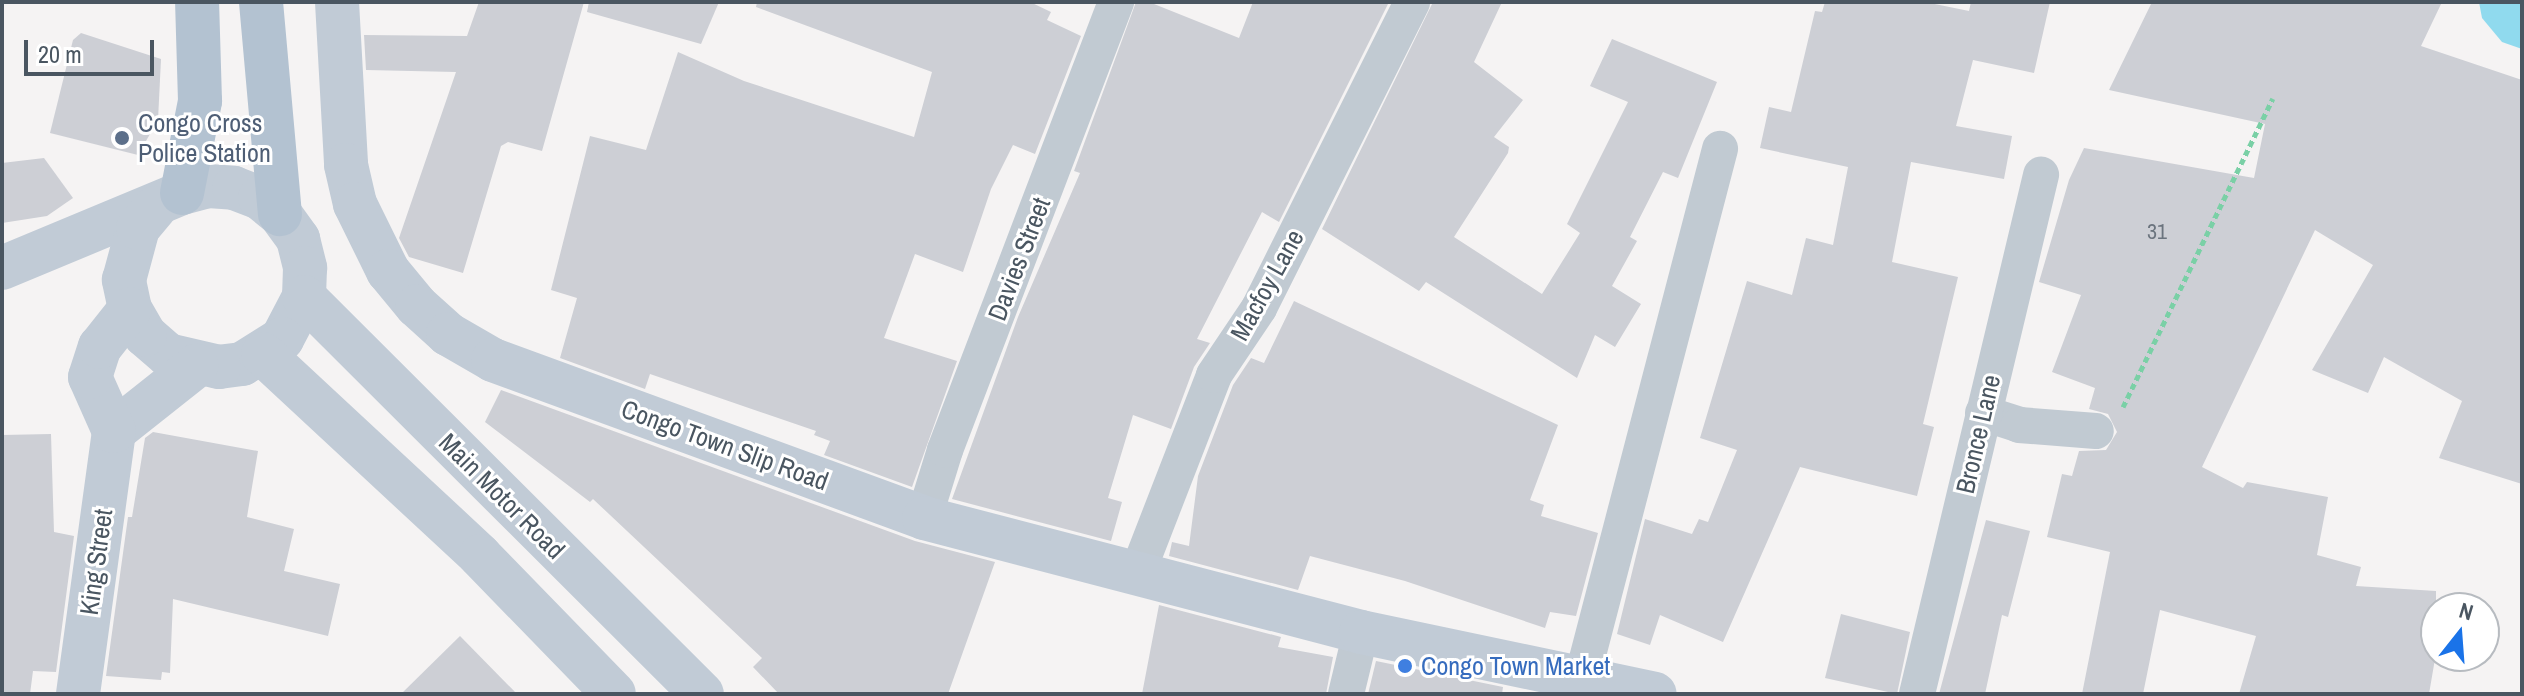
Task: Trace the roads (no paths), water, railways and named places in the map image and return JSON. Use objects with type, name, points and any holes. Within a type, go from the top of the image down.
[{"type":"main road","points":[[2,268],[66,245],[169,200],[208,186],[234,188],[260,198],[280,214],[298,239],[305,268],[304,297],[282,339],[263,354],[242,364],[196,366],[168,355],[145,335],[127,294],[127,253],[138,228],[169,200],[200,101],[197,2]]},
{"type":"main road","points":[[261,2],[280,214]]},
{"type":"main road","name":"Congo Town Slip Road","points":[[337,2],[346,165],[355,204],[388,271],[448,334],[493,360],[924,518],[1361,632],[1655,694]]},
{"type":"main road","points":[[66,245],[127,294]]},
{"type":"main road","points":[[127,294],[100,347],[90,377],[114,431],[196,366]]},
{"type":"main road","name":"Main Motor Road","points":[[304,297],[702,694]]},
{"type":"main road","points":[[263,354],[480,556],[614,694]]},
{"type":"main road","name":"King Street","points":[[78,694],[114,431]]},
{"type":"street","name":"Davies Street","points":[[924,518],[945,450],[1116,2]]},
{"type":"street","name":"Macfoy Lane","points":[[1137,574],[1214,375],[1259,308],[1412,2]]},
{"type":"street","points":[[1582,678],[1720,149]]},
{"type":"street","name":"Bronce Lane","points":[[1917,694],[2041,175]]},
{"type":"street","points":[[1983,413],[2019,425],[2096,431]]},
{"type":"street","points":[[1346,694],[1361,632]]},
{"type":"water","points":[[2479,2],[2522,2],[2522,49],[2502,42],[2482,18]]},
{"type":"place","name":"Congo Cross Police Station","points":[[122,138]]},
{"type":"place","name":"Congo Town Market","points":[[1405,666]]}]
